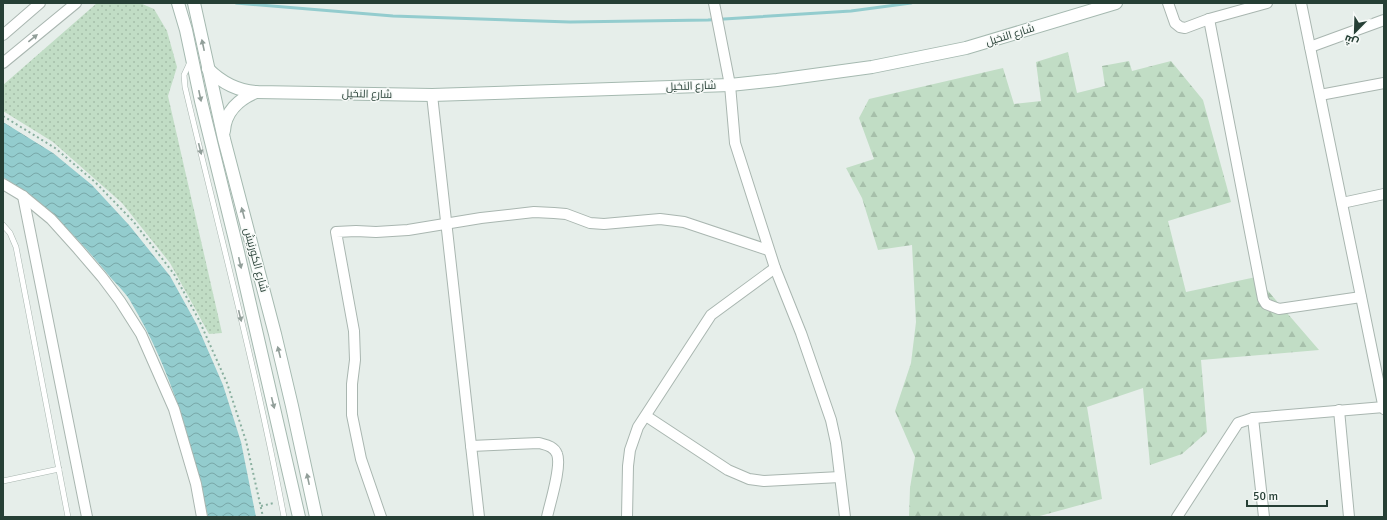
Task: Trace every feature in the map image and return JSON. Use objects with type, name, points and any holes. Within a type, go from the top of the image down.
[{"type":"main road","points":[[170,3],[186,30]]},
{"type":"main road","name":"شارع الكورنيش","points":[[178,3],[186,30],[201,101],[238,252],[299,517]]},
{"type":"main road","name":"شارع الكورنيش","points":[[194,3],[224,138],[277,341],[316,517]]},
{"type":"main road","name":"شارع النخيل","points":[[208,69],[230,86],[257,92],[432,95],[730,85],[841,72],[919,58],[966,48],[1116,3]]},
{"type":"main road","name":"شارع النخيل","points":[[224,138],[224,128],[232,109],[238,101],[257,92]]},
{"type":"street","points":[[3,35],[40,3]]},
{"type":"street","points":[[3,63],[76,3]]},
{"type":"street","points":[[1168,3],[1175,23],[1180,28],[1186,28],[1208,19],[1267,3]]},
{"type":"street","points":[[1177,517],[1238,423],[1253,418],[1340,410],[1384,408],[1301,3]]},
{"type":"street","points":[[714,5],[730,85],[735,143],[768,250],[801,333],[831,420],[836,444],[845,517]]},
{"type":"street","points":[[1208,19],[1263,299],[1266,304],[1279,309],[1361,298]]},
{"type":"street","points":[[1310,47],[1384,20]]},
{"type":"street","points":[[1320,95],[1384,83]]},
{"type":"street","points":[[432,95],[479,517]]},
{"type":"street","points":[[3,184],[23,196],[51,219],[102,277],[141,334],[174,409],[194,478],[202,517]]},
{"type":"street","points":[[1342,202],[1384,194]]},
{"type":"street","points":[[23,196],[87,517]]},
{"type":"street","points":[[381,517],[361,459],[352,415],[352,384],[355,360],[354,331],[336,232],[350,230],[376,232],[408,230],[481,218],[534,212],[566,214],[590,222],[604,224],[634,221],[671,220],[684,222],[701,226],[768,250]]},
{"type":"street","points":[[627,517],[628,466],[630,450],[638,427],[711,315],[775,268]]},
{"type":"street","points":[[1340,410],[1349,517]]},
{"type":"street","points":[[646,416],[728,470],[749,479],[764,481],[840,477]]},
{"type":"street","points":[[1253,418],[1264,517]]},
{"type":"street","points":[[471,446],[538,443],[552,447],[557,453],[558,468],[548,517]]},
{"type":"lane","points":[[192,57],[184,75],[185,87],[256,379],[273,456],[284,517]]},
{"type":"lane","points":[[3,225],[10,233],[16,247],[67,517]]},
{"type":"lane","points":[[3,481],[59,469]]},
{"type":"path","points":[[3,116],[55,148],[95,182],[133,221],[174,274],[199,320],[227,383],[246,441],[263,517]]},
{"type":"green space","points":[[97,3],[140,3],[154,9],[167,31],[177,67],[168,96],[222,333],[209,334],[170,263],[122,203],[53,142],[3,111],[3,85]]},
{"type":"green space","points":[[1068,52],[1077,93],[1105,86],[1102,66],[1129,61],[1132,71],[1171,61],[1203,100],[1231,202],[1168,221],[1186,292],[1256,277],[1319,350],[1201,360],[1207,432],[1182,454],[1150,465],[1143,388],[1087,407],[1102,499],[1036,517],[909,517],[910,488],[915,457],[895,411],[911,363],[916,322],[912,245],[878,250],[862,198],[846,168],[874,159],[859,118],[869,99],[1003,68],[1014,104],[1041,101],[1036,62]]},
{"type":"water","points":[[3,122],[53,153],[92,185],[129,225],[170,276],[197,325],[223,385],[241,442],[256,517],[208,517],[195,462],[179,407],[158,354],[146,329],[125,293],[74,236],[33,198],[3,177]]},
{"type":"waterway","points":[[236,3],[393,16],[570,22],[708,20],[851,11],[911,3]]}]
